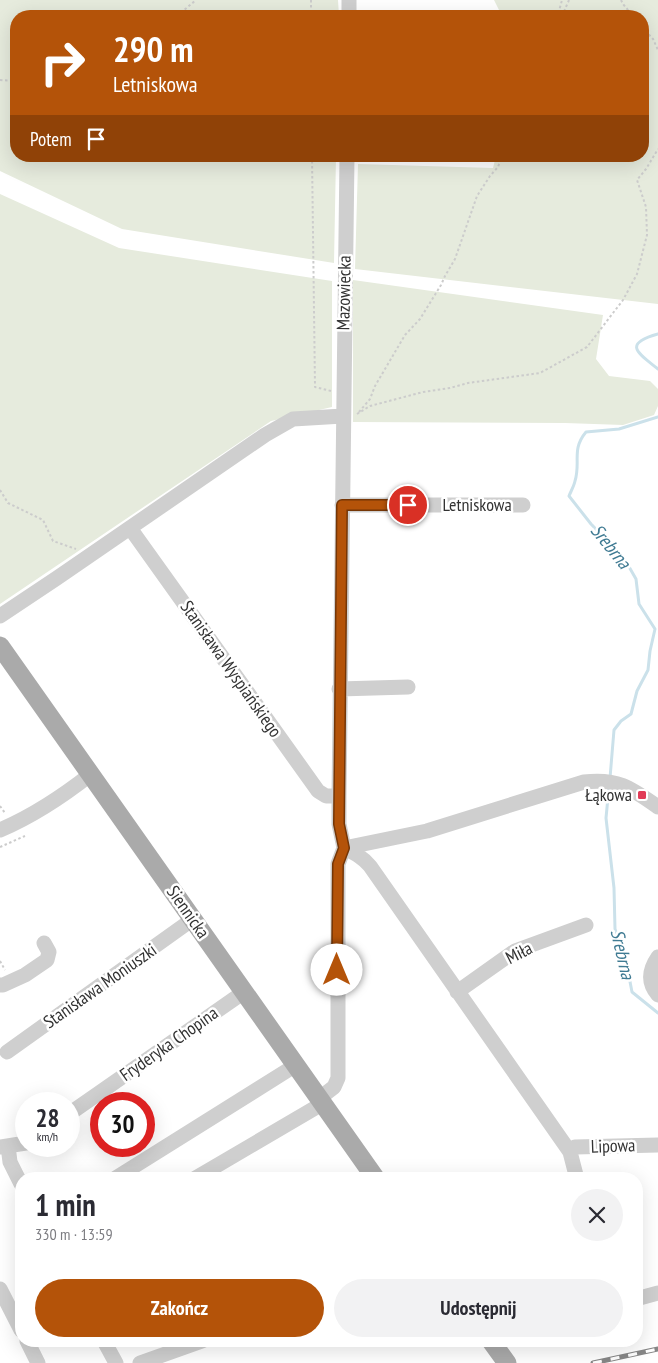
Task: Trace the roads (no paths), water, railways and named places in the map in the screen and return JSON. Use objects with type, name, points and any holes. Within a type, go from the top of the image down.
[{"type":"main road","name":"Siennicka","points":[[0,646],[371,1172]]},
{"type":"main road","points":[[495,1347],[507,1363]]},
{"type":"street","name":"Mazowiecka","points":[[344,848],[339,824],[339,689],[342,505],[347,420],[343,393],[347,162]]},
{"type":"street","points":[[0,616],[265,435],[293,419],[347,420]]},
{"type":"street","name":"Letniskowa","points":[[342,505],[522,505]]},
{"type":"street","name":"Stanisława Wyspiańskiego","points":[[130,528],[318,791],[326,796],[339,796]]},
{"type":"street","points":[[339,689],[408,687]]},
{"type":"street","points":[[0,830],[44,808],[91,774]]},
{"type":"street","points":[[344,848],[427,831],[573,784],[593,781],[620,784],[658,807]]},
{"type":"street","points":[[344,848],[365,860],[570,1152],[575,1172]]},
{"type":"street","points":[[206,1172],[315,1108],[325,1094],[334,1087],[338,1078],[338,864],[344,848]]},
{"type":"street","name":"Stanisława Moniuszki","points":[[6,1052],[193,919]]},
{"type":"street","name":"Miła","points":[[458,992],[515,951],[586,925]]},
{"type":"street","points":[[0,985],[3,986],[25,975],[47,960],[49,952],[44,943]]},
{"type":"street","points":[[658,957],[652,968],[650,980],[658,995]]},
{"type":"street","name":"Fryderyka Chopina","points":[[80,1106],[244,992]]},
{"type":"street","points":[[125,1172],[296,1065]]},
{"type":"street","points":[[15,1144],[2,1146],[15,1172]]},
{"type":"street","name":"Lipowa","points":[[570,1152],[576,1148],[658,1145]]},
{"type":"street","points":[[0,1289],[15,1318]]},
{"type":"street","points":[[643,1297],[658,1293]]},
{"type":"street","points":[[30,1347],[38,1363]]},
{"type":"street","points":[[107,1347],[116,1363]]},
{"type":"street","points":[[140,1363],[185,1347]]},
{"type":"waterway","name":"Srebrna","points":[[658,334],[640,341],[637,345],[640,354],[658,369]]},
{"type":"waterway","name":"Srebrna","points":[[610,778],[614,730],[621,721],[631,714],[637,691],[648,670],[655,629],[639,604],[636,579],[624,558],[591,524],[569,496],[577,474],[579,445],[581,438],[586,432],[619,429],[658,417]]},
{"type":"waterway","name":"Srebrna","points":[[609,787],[606,818],[614,888],[615,929],[626,961],[632,992],[658,1013]]},
{"type":"railway","points":[[593,1363],[658,1349]]},
{"type":"place","name":"Łąkowa","points":[[642,795]]}]
